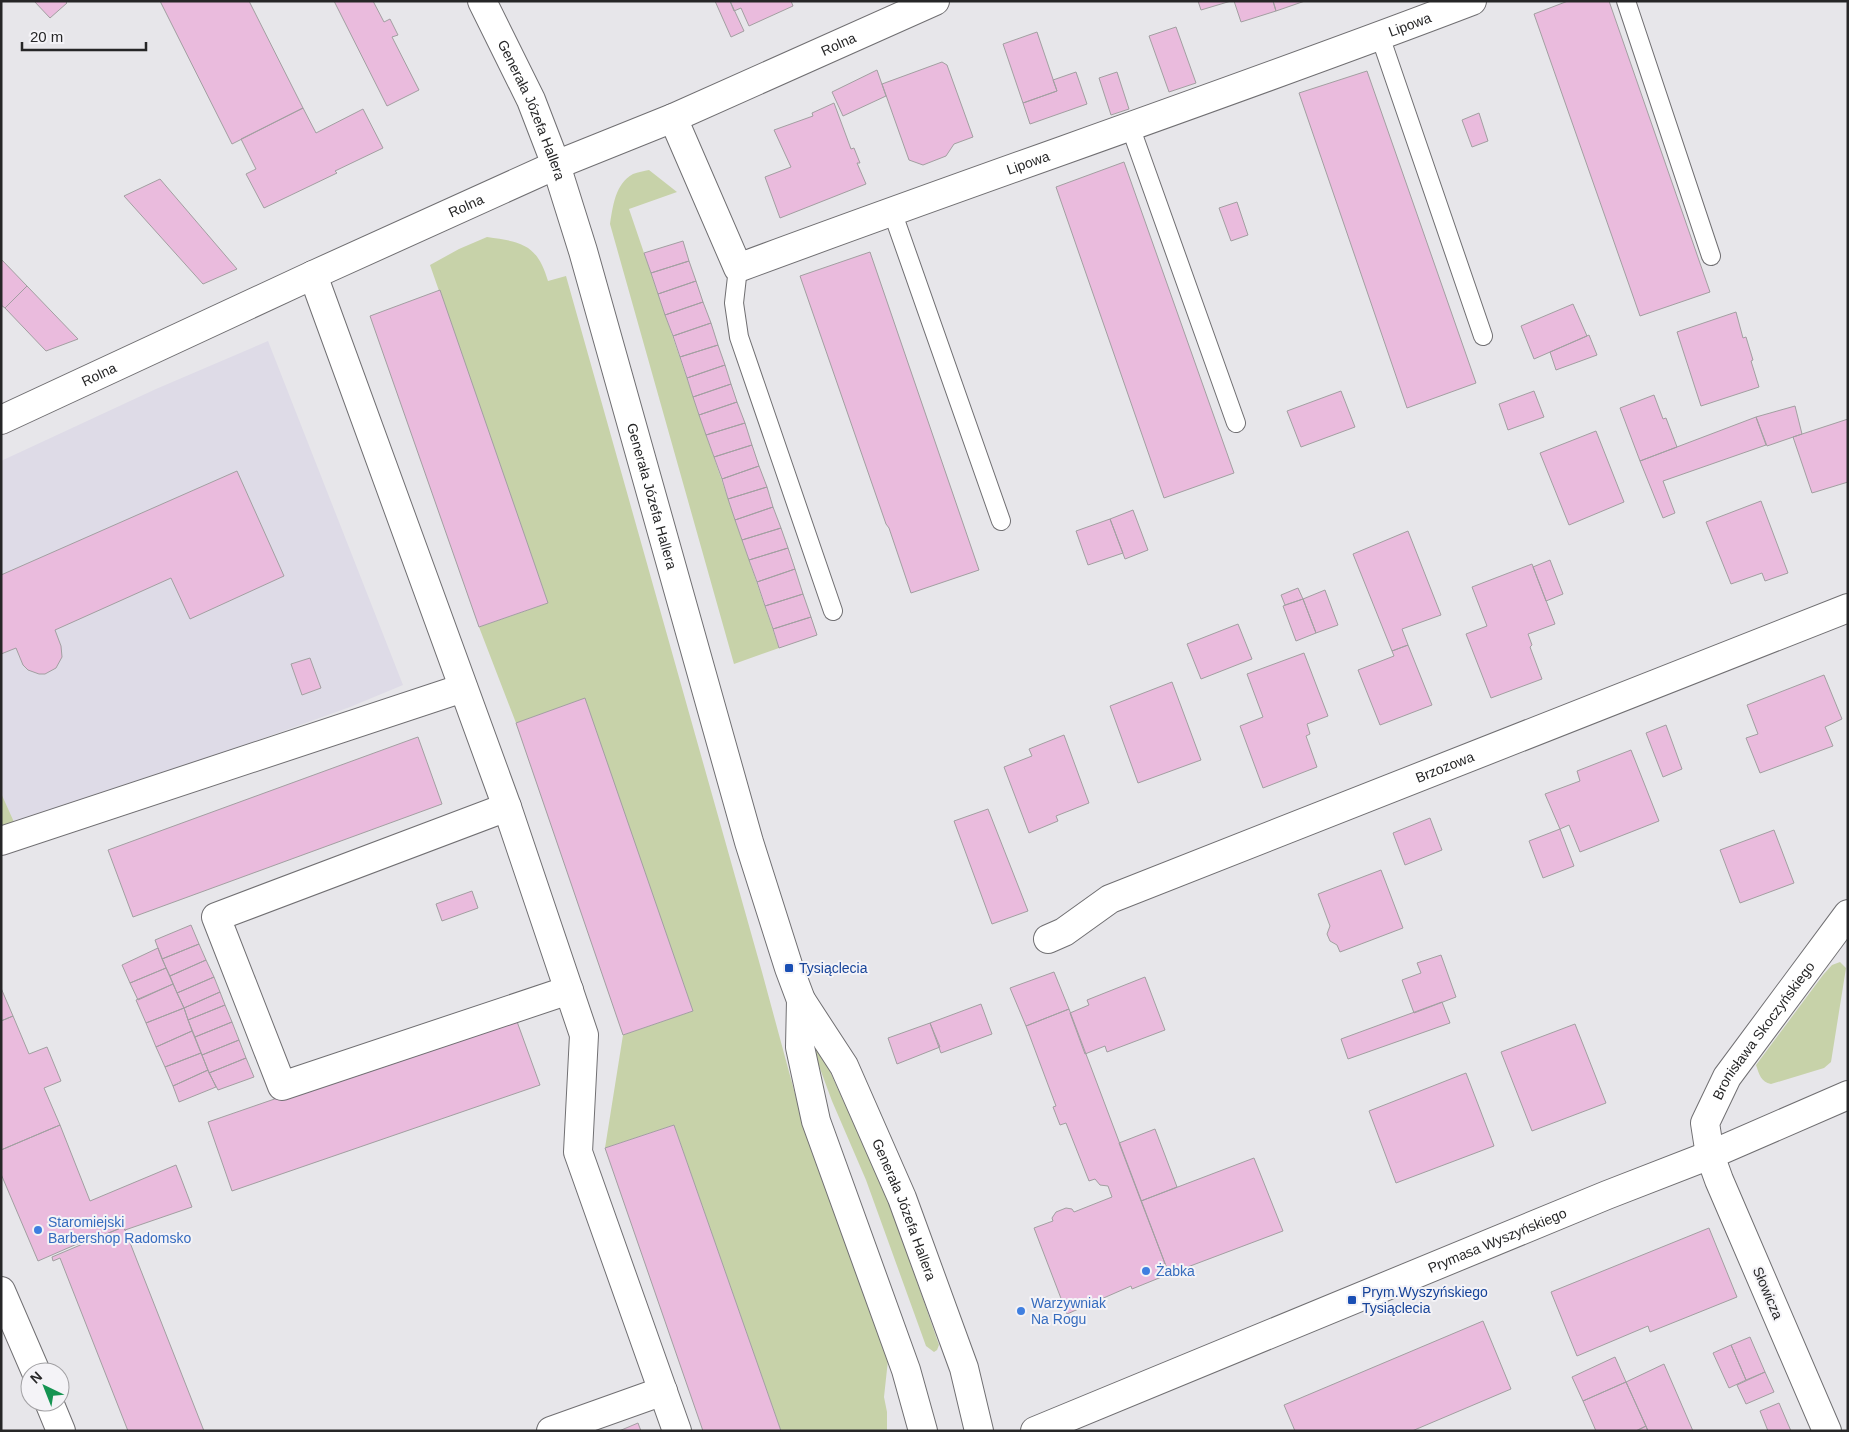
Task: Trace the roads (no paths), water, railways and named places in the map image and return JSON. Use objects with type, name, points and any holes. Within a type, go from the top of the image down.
[{"type":"street","name":"Generała Józefa Hallera","points":[[482,1],[532,100],[556,166],[583,251],[749,842],[801,1000],[844,1066],[902,1198],[964,1368],[979,1431]]},
{"type":"street","name":"Rolna","points":[[1,420],[313,275],[556,166],[673,118],[935,1]]},
{"type":"street","name":"Lipowa","points":[[738,268],[1472,1]]},
{"type":"street","points":[[673,118],[738,268]]},
{"type":"street","points":[[313,275],[507,807],[584,1035],[578,1152],[677,1431]]},
{"type":"street","name":"Brzozowa","points":[[1048,939],[1064,932],[1110,899],[1848,608]]},
{"type":"street","points":[[1,841],[463,688]]},
{"type":"street","points":[[507,807],[216,918],[282,1086],[569,990]]},
{"type":"street","name":"Bronisława Skoczyńskiego","points":[[1710,1155],[1705,1123],[1727,1077],[1848,914]]},
{"type":"street","name":"Generała Józefa Hallera","points":[[801,1000],[800,1047],[816,1121],[906,1370],[923,1431]]},
{"type":"street","name":"Prymasa Wyszyńskiego","points":[[1035,1431],[1607,1195],[1710,1155],[1848,1095]]},
{"type":"street","name":"Słowicza","points":[[1710,1155],[1827,1431]]},
{"type":"street","points":[[1,1291],[32,1362]]},
{"type":"street","points":[[551,1431],[663,1391]]},
{"type":"street","points":[[53,1412],[61,1431]]},
{"type":"lane","points":[[1626,1],[1711,256]]},
{"type":"lane","points":[[1380,36],[1483,336]]},
{"type":"lane","points":[[1130,126],[1236,423]]},
{"type":"lane","points":[[892,211],[1001,520]]},
{"type":"lane","points":[[738,268],[734,303],[740,337],[833,611]]},
{"type":"place","name":"Tysiąclecia","points":[[789,968]]},
{"type":"place","name":"Staromiejski Barbershop Radomsko","points":[[38,1230]]},
{"type":"place","name":"Żabka","points":[[1146,1271]]},
{"type":"place","name":"Prym.Wyszyńskiego Tysiąclecia","points":[[1352,1300]]},
{"type":"place","name":"Warzywniak Na Rogu","points":[[1021,1311]]}]
